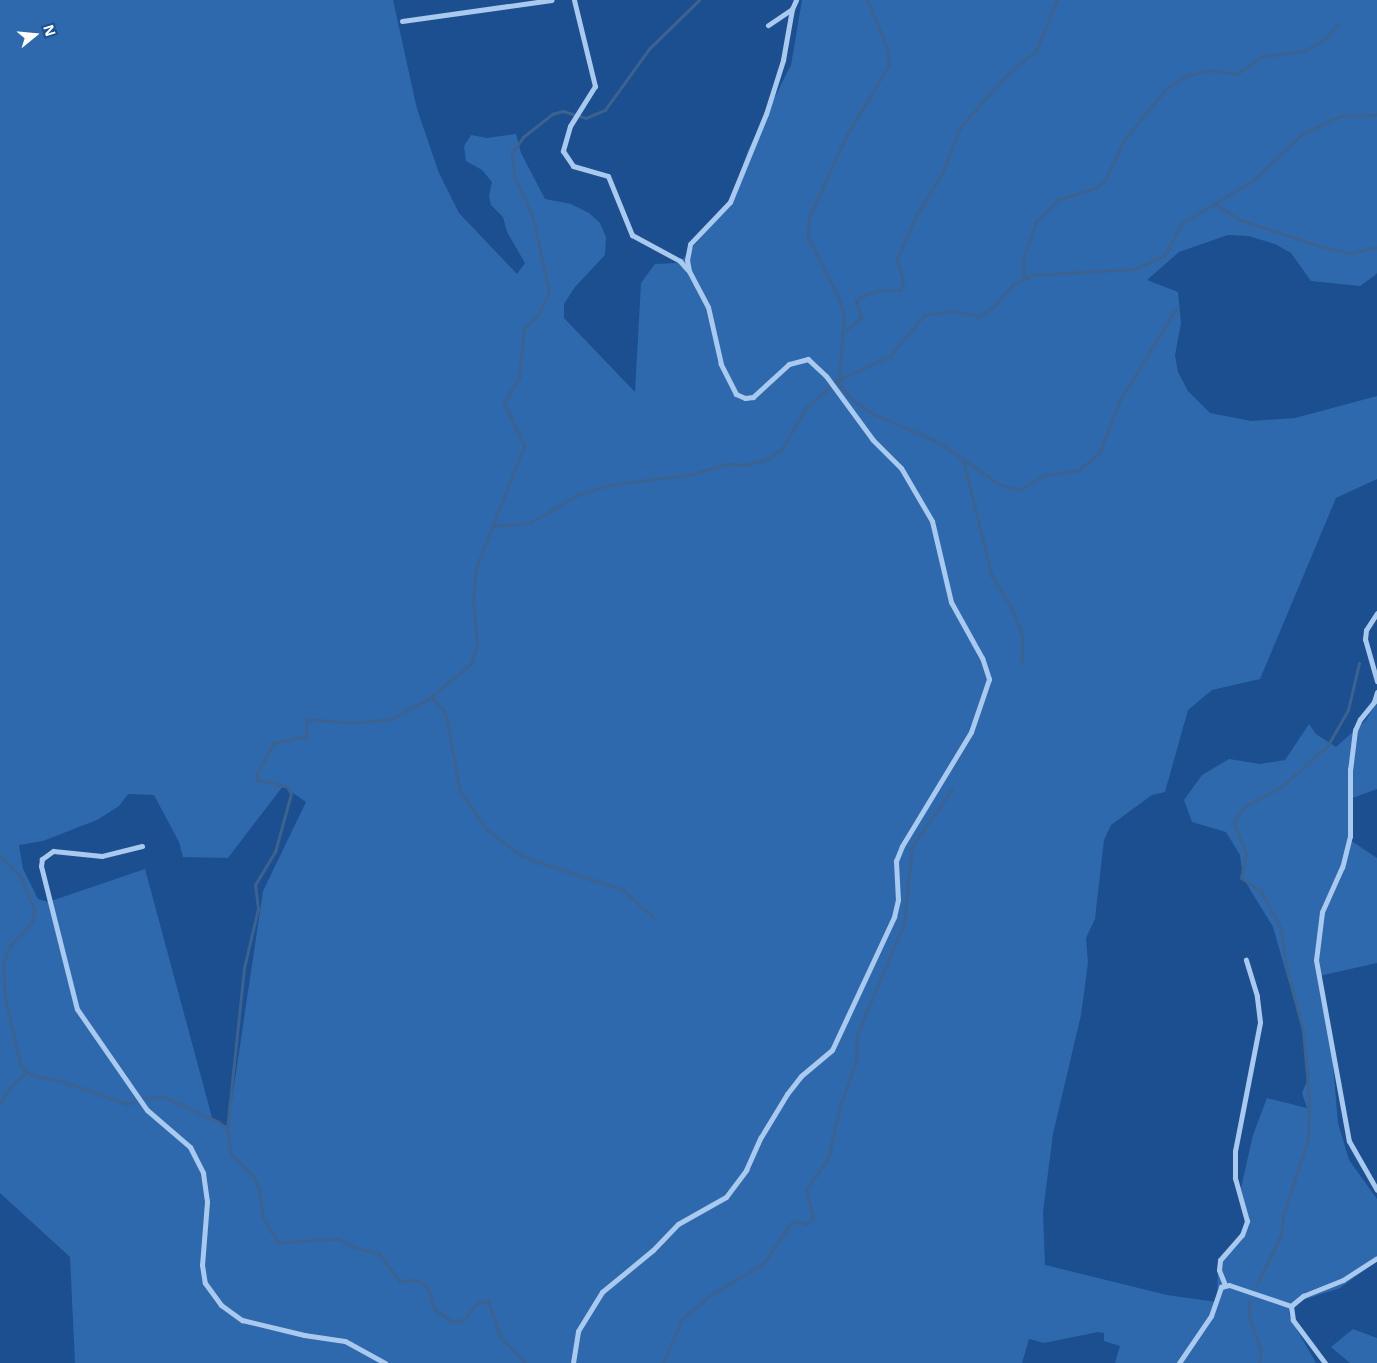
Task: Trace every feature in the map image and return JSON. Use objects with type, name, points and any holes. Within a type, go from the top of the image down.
[{"type":"street","points":[[402,22],[552,0]]},
{"type":"street","points":[[574,0],[595,86],[570,126],[563,151],[573,166],[608,176],[632,235],[680,261],[689,270]]},
{"type":"street","points":[[573,1363],[578,1331],[602,1292],[653,1250],[678,1224],[726,1197],[743,1175],[761,1137],[787,1094],[801,1076],[832,1050],[894,918],[898,900],[896,861],[902,846],[972,732],[989,679],[982,658],[951,602],[932,521],[901,468],[873,440],[826,376],[808,359],[789,364],[753,397],[746,398],[736,394],[721,364],[708,308],[686,260],[690,244],[730,202],[766,114],[783,60],[792,9],[796,0]]},
{"type":"street","points":[[768,25],[792,9]]},
{"type":"street","points":[[1377,613],[1366,630],[1365,639],[1377,681]]},
{"type":"street","points":[[1377,692],[1374,702],[1360,719],[1355,730],[1350,769],[1350,836],[1342,867],[1322,912],[1316,960],[1349,1141],[1377,1190]]},
{"type":"street","points":[[142,846],[102,856],[52,851],[42,859],[42,866],[77,1009],[147,1110],[190,1147],[203,1173],[207,1202],[202,1265],[205,1283],[221,1305],[242,1320],[304,1335],[345,1341],[385,1363]]},
{"type":"street","points":[[1225,1285],[1219,1270],[1220,1260],[1242,1235],[1247,1221],[1235,1178],[1236,1151],[1260,1022],[1257,996],[1246,960]]},
{"type":"street","points":[[1291,1306],[1303,1296],[1350,1277],[1377,1258]]},
{"type":"street","points":[[1225,1285],[1291,1306]]},
{"type":"street","points":[[1179,1363],[1207,1324],[1218,1292],[1225,1285]]},
{"type":"street","points":[[1291,1306],[1293,1320],[1325,1363]]},
{"type":"shaded area","points":[[0,0],[393,0],[417,109],[439,173],[459,213],[517,274],[525,263],[507,232],[503,217],[491,205],[489,196],[492,182],[482,170],[466,161],[464,146],[471,135],[487,138],[516,134],[521,153],[545,199],[571,204],[589,213],[600,223],[606,237],[605,255],[575,287],[564,304],[564,318],[635,392],[641,283],[655,264],[679,263],[730,204],[748,150],[791,65],[802,0],[1377,0],[1377,273],[1360,286],[1311,281],[1291,253],[1275,244],[1248,236],[1228,235],[1179,252],[1147,280],[1178,292],[1181,323],[1175,355],[1178,372],[1188,391],[1210,413],[1251,421],[1295,418],[1377,396],[1377,479],[1336,498],[1260,679],[1212,690],[1188,710],[1165,792],[1152,795],[1111,825],[1104,840],[1095,919],[1086,938],[1088,963],[1081,1015],[1053,1134],[1043,1212],[1045,1265],[1167,1295],[1217,1302],[1218,1263],[1242,1239],[1250,1223],[1241,1188],[1253,1135],[1267,1098],[1307,1108],[1302,1093],[1309,1076],[1303,1032],[1273,927],[1243,878],[1240,855],[1226,832],[1192,822],[1184,800],[1202,775],[1229,759],[1260,764],[1285,760],[1309,724],[1316,734],[1336,747],[1366,720],[1377,702],[1377,789],[1350,799],[1350,840],[1377,858],[1377,963],[1319,976],[1332,1053],[1338,1123],[1349,1160],[1377,1199],[1377,1256],[1371,1265],[1340,1288],[1300,1301],[1291,1308],[1289,1313],[1292,1321],[1316,1363],[1115,1363],[1120,1346],[1104,1341],[1104,1333],[1098,1332],[1044,1343],[1029,1339],[1022,1363],[75,1363],[70,1257],[0,1193]],"holes":[[[283,786],[306,802],[263,891],[228,1126],[213,1121],[145,869],[48,902],[38,899],[23,869],[19,845],[43,841],[97,820],[119,806],[128,794],[154,795],[179,842],[183,857],[228,858]]]},
{"type":"shaded area","points":[[1353,1329],[1377,1338],[1377,1363],[1350,1363],[1331,1347]]},
{"type":"waterway","points":[[525,1363],[500,1336],[488,1301],[477,1304],[463,1321],[452,1322],[435,1310],[427,1287],[416,1280],[400,1282],[379,1254],[355,1248],[338,1239],[278,1243],[263,1218],[259,1190],[253,1176],[231,1155],[227,1130],[244,968],[258,909],[255,885],[275,852],[291,794],[287,787],[257,780],[256,775],[274,743],[306,736],[307,719],[353,723],[391,719],[427,700],[471,664],[477,644],[473,601],[476,568],[524,446],[504,403],[519,377],[524,329],[538,315],[549,291],[532,215],[514,177],[512,153],[523,137],[552,114],[563,111],[586,118],[605,110],[649,49],[699,0]]},
{"type":"waterway","points":[[839,380],[844,315],[837,295],[808,238],[809,218],[845,138],[889,65],[887,48],[867,0]]},
{"type":"waterway","points":[[845,331],[861,318],[856,302],[862,296],[876,291],[900,291],[903,282],[897,259],[916,216],[942,174],[960,127],[1007,75],[1036,51],[1057,0]]},
{"type":"waterway","points":[[1024,279],[1023,259],[1036,222],[1058,200],[1098,187],[1105,180],[1124,140],[1167,88],[1186,76],[1209,70],[1237,74],[1263,56],[1303,51],[1324,40],[1338,24]]},
{"type":"waterway","points":[[493,526],[530,523],[577,495],[609,485],[692,474],[726,464],[744,465],[768,459],[782,449],[806,408],[837,381],[890,356],[924,315],[952,311],[980,316],[994,306],[1013,284],[1033,275],[1135,269],[1165,255],[1181,224],[1254,180],[1302,134],[1340,116],[1377,115]]},
{"type":"waterway","points":[[1214,203],[1240,220],[1330,249],[1351,253],[1377,247]]},
{"type":"waterway","points":[[837,381],[854,401],[873,414],[937,441],[999,484],[1019,490],[1045,475],[1079,470],[1099,453],[1120,400],[1176,309]]},
{"type":"waterway","points":[[964,462],[992,576],[1012,608],[1023,637],[1022,663]]},
{"type":"waterway","points":[[1256,1286],[1281,1235],[1283,1216],[1308,1139],[1309,1099],[1303,1031],[1285,961],[1281,929],[1261,892],[1241,878],[1246,854],[1234,822],[1244,807],[1283,786],[1328,745],[1348,710],[1359,663]]},
{"type":"waterway","points":[[431,697],[444,710],[448,722],[460,791],[488,830],[517,853],[535,861],[624,890],[653,917]]},
{"type":"waterway","points":[[663,1363],[682,1319],[709,1296],[764,1263],[791,1223],[797,1221],[806,1224],[813,1217],[806,1190],[828,1159],[840,1107],[856,1061],[857,1035],[904,923],[912,847],[952,789]]},
{"type":"waterway","points":[[0,855],[22,878],[35,911],[32,924],[11,945],[4,962],[5,996],[21,1066],[31,1075],[62,1081],[127,1104],[134,1102]]},
{"type":"waterway","points":[[0,1103],[11,1086],[26,1072]]},
{"type":"waterway","points":[[143,1098],[164,1097],[219,1122],[226,1128]]},
{"type":"waterway","points":[[1250,1300],[1249,1315],[1261,1350],[1260,1363]]}]
